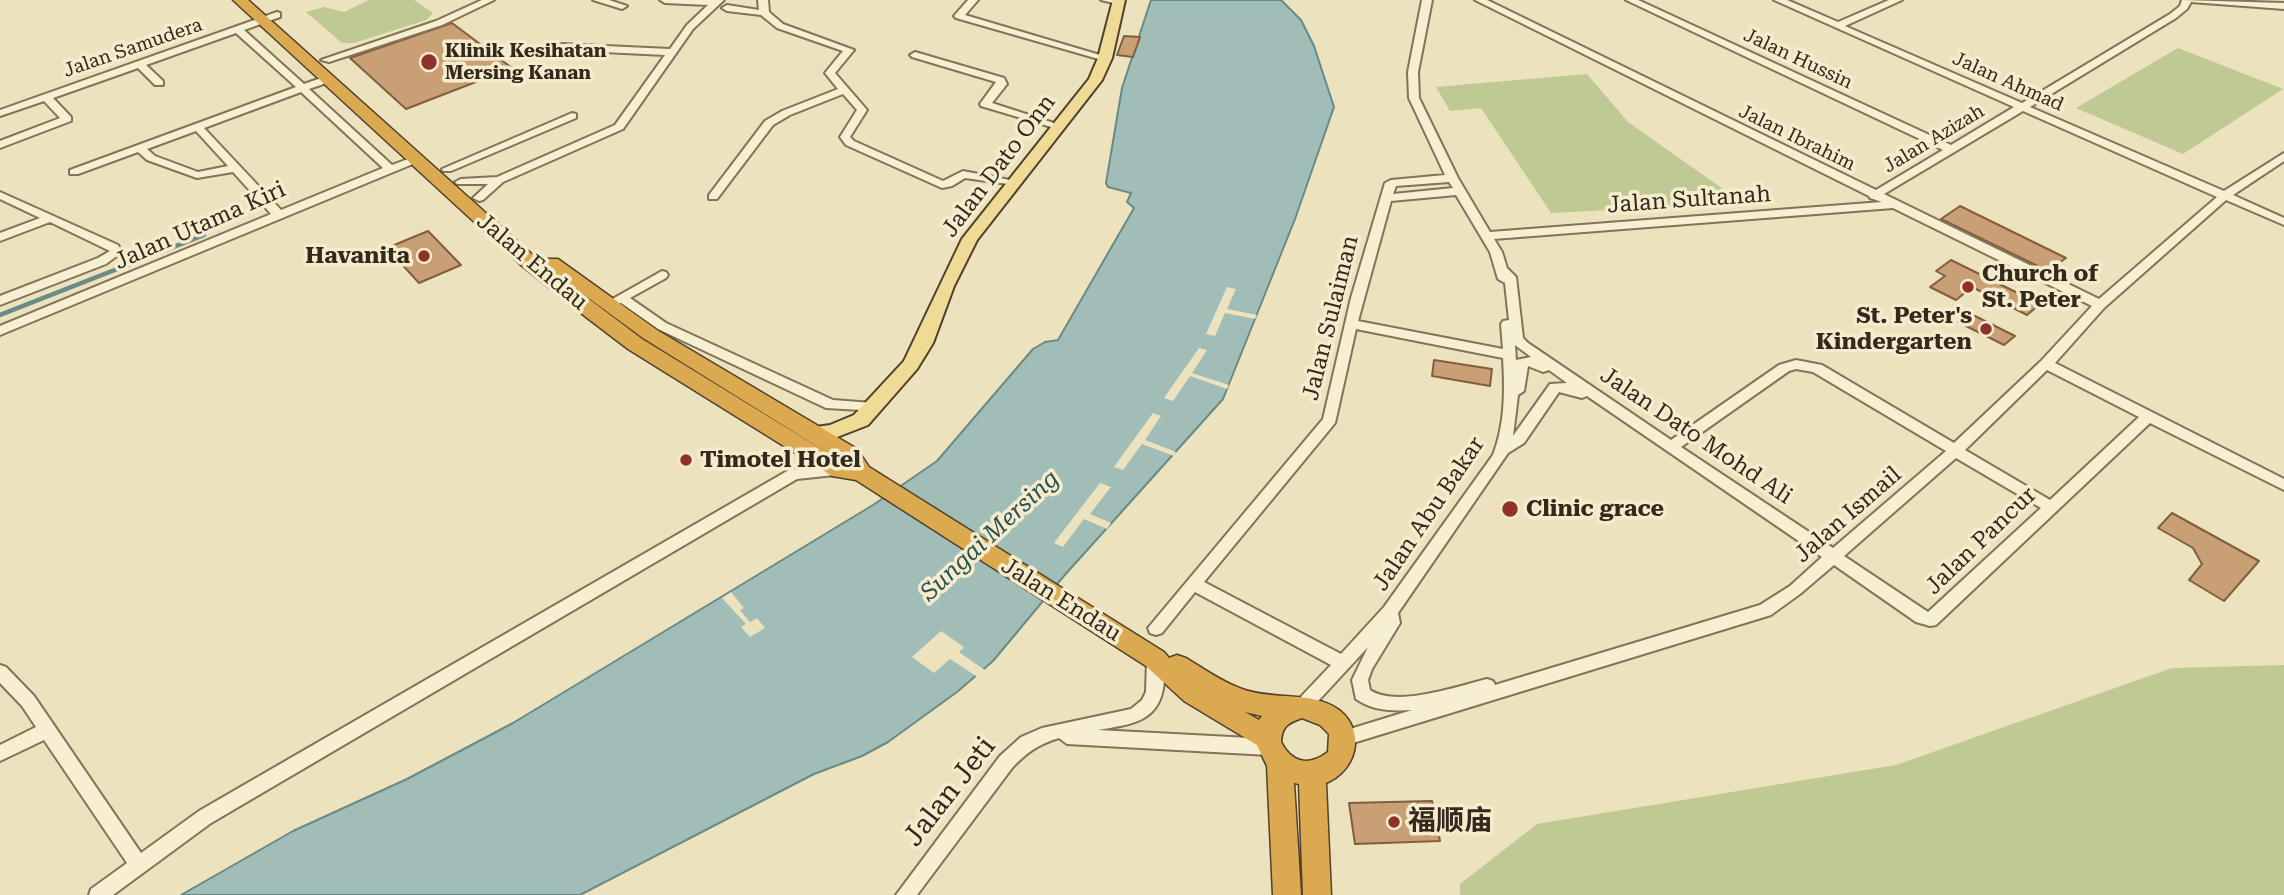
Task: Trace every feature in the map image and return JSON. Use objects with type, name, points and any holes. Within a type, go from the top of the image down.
[{"type":"highway","name":"Jalan Endau","points":[[240,0],[416,159],[478,203],[541,254],[656,330],[809,440]]},
{"type":"highway","name":"Jalan Endau","points":[[261,0],[461,182],[527,261],[609,326],[809,440],[1155,659],[1174,663],[1235,700],[1254,706],[1296,708]]},
{"type":"highway","name":"Jalan Endau","points":[[1155,659],[1165,673],[1272,750]]},
{"type":"highway","points":[[1272,750],[1300,773],[1312,774],[1334,765],[1342,752],[1343,738],[1334,720],[1326,713],[1296,708],[1277,715],[1269,726],[1287,895]]},
{"type":"highway","points":[[1312,774],[1317,895]]},
{"type":"main road","name":"Jalan Dato Onn","points":[[809,440],[832,432],[867,414],[918,354],[958,259],[980,223],[1095,80],[1105,58],[1114,0]]},
{"type":"main road","points":[[850,466],[867,414]]},
{"type":"street","points":[[326,60],[439,23],[489,0]]},
{"type":"street","points":[[598,0],[622,6]]},
{"type":"street","points":[[665,0],[720,4],[764,13],[784,28],[849,50],[830,70],[831,76],[862,110],[845,137],[856,147],[942,185],[963,174],[1011,183]]},
{"type":"street","points":[[763,0],[764,13]]},
{"type":"street","points":[[973,0],[959,16],[1105,58]]},
{"type":"street","name":"Jalan Abu Bakar","points":[[1296,708],[1390,612],[1503,449],[1510,405],[1503,271],[1487,236],[1452,178],[1414,98],[1413,72],[1427,0]]},
{"type":"street","name":"Jalan Ibrahim","points":[[1480,0],[2100,305]]},
{"type":"street","name":"Jalan Hussin","points":[[1632,0],[1950,149]]},
{"type":"street","name":"Jalan Ahmad","points":[[1779,0],[2284,222]]},
{"type":"street","points":[[1838,26],[1897,0]]},
{"type":"street","points":[[2189,0],[2284,6]]},
{"type":"street","name":"Jalan Azizah","points":[[1874,195],[2173,16],[2189,0]]},
{"type":"street","points":[[461,182],[499,180],[619,127],[696,21],[720,4]]},
{"type":"street","name":"Jalan Samudera","points":[[0,113],[277,15]]},
{"type":"street","points":[[238,29],[390,169]]},
{"type":"street","points":[[562,47],[673,52]]},
{"type":"street","points":[[915,55],[1000,80],[1002,84],[985,104],[1058,126]]},
{"type":"street","points":[[140,64],[159,83]]},
{"type":"street","points":[[74,172],[328,79]]},
{"type":"street","points":[[713,197],[769,123],[786,113],[844,90]]},
{"type":"street","points":[[0,145],[68,119],[46,97]]},
{"type":"street","points":[[447,169],[572,116]]},
{"type":"street","points":[[197,127],[277,213]]},
{"type":"street","points":[[140,148],[150,158],[197,176],[237,168]]},
{"type":"street","name":"Jalan Ismail","points":[[1343,738],[1765,610],[1795,590],[1956,450],[2046,364],[2100,305],[2224,196],[2284,156]]},
{"type":"street","name":"Jalan Utama Kiri","points":[[0,331],[129,280],[277,213],[416,159]]},
{"type":"street","name":"Jalan Sulaiman","points":[[1156,628],[1330,420],[1352,324],[1391,183],[1452,178]]},
{"type":"street","points":[[478,203],[499,180]]},
{"type":"street","points":[[1385,198],[1461,191]]},
{"type":"street","points":[[0,195],[114,248],[116,252],[113,256],[0,300]]},
{"type":"street","name":"Jalan Sultanah","points":[[1487,236],[1894,205]]},
{"type":"street","points":[[0,237],[51,218]]},
{"type":"street","points":[[1503,271],[1510,277],[1520,343],[1568,376]]},
{"type":"street","points":[[615,302],[662,275]]},
{"type":"street","points":[[1352,324],[1509,355]]},
{"type":"street","points":[[656,330],[831,405],[867,414]]},
{"type":"street","points":[[1510,405],[1516,398],[1520,366],[1524,360],[1568,376]]},
{"type":"street","points":[[1671,447],[1784,368],[1796,364],[1817,368],[2050,507]]},
{"type":"street","points":[[2046,364],[2284,485]]},
{"type":"street","name":"Jalan Dato Mohd Ali","points":[[1568,376],[1833,558]]},
{"type":"street","points":[[1503,449],[1519,439],[1555,387],[1567,387],[1603,407],[1615,409]]},
{"type":"street","name":"Jalan Pancur","points":[[1833,558],[1930,620],[2147,416]]},
{"type":"street","points":[[794,474],[809,440]]},
{"type":"street","points":[[98,895],[205,817],[794,474],[850,466]]},
{"type":"street","points":[[1194,584],[1342,663]]},
{"type":"street","points":[[1390,612],[1392,623],[1360,677],[1359,689],[1373,702],[1384,705],[1407,703],[1514,681],[1529,682]]},
{"type":"street","name":"Jalan Jeti","points":[[905,895],[1006,762],[1031,740],[1135,716],[1142,712],[1154,697],[1155,659]]},
{"type":"street","points":[[0,672],[28,701],[138,864]]},
{"type":"street","points":[[0,753],[47,730]]},
{"type":"street","points":[[1048,735],[1272,750]]},
{"type":"green space","points":[[369,0],[414,0],[433,13],[426,20],[354,43],[342,43],[306,12],[324,7],[344,12]]},
{"type":"green space","points":[[2178,48],[2283,89],[2183,154],[2076,108]]},
{"type":"green space","points":[[1587,74],[1628,122],[1743,203],[1551,213],[1481,108],[1450,111],[1436,87]]},
{"type":"green space","points":[[2284,665],[2284,895],[1460,895],[1460,884],[1537,824],[1896,765],[2172,668]]},
{"type":"water","name":"Sungai Mersing","points":[[1151,0],[1281,0],[1301,20],[1314,46],[1334,107],[1295,219],[1223,399],[1063,577],[993,661],[957,692],[888,742],[862,756],[814,774],[580,895],[181,895],[293,831],[407,779],[513,723],[873,505],[937,461],[1033,349],[1045,342],[1058,340],[1134,208],[1127,202],[1131,193],[1108,187],[1106,183],[1122,88]]},
{"type":"pier","points":[[1227,287],[1236,289],[1227,309],[1257,315],[1255,319],[1225,313],[1215,336],[1206,334]]},
{"type":"pier","points":[[1199,348],[1207,350],[1192,373],[1229,385],[1227,389],[1190,376],[1173,401],[1164,398]]},
{"type":"pier","points":[[1153,413],[1161,416],[1145,440],[1176,452],[1174,456],[1142,444],[1123,470],[1114,467]]},
{"type":"pier","points":[[1100,483],[1111,487],[1090,514],[1111,523],[1107,529],[1084,519],[1063,547],[1054,543]]},
{"type":"pier","points":[[731,592],[744,608],[740,610],[750,622],[757,618],[765,628],[750,637],[741,627],[746,624],[722,598]]},
{"type":"pier","points":[[941,631],[964,647],[959,652],[986,671],[979,678],[950,659],[934,673],[912,657]]},
{"type":"building","name":"Klinik Kesihatan Mersing Kanan","points":[[452,23],[512,68],[406,109],[350,58]]},
{"type":"building","points":[[1124,36],[1140,37],[1133,57],[1117,55]]},
{"type":"building","points":[[1960,206],[2066,258],[2048,271],[1941,219]]},
{"type":"building","name":"Havanita","points":[[428,231],[461,265],[419,283],[387,248]]},
{"type":"building","name":"Church of St. Peter","points":[[1951,260],[2040,304],[2027,315],[1972,287],[1956,300],[1930,287],[1945,276],[1936,271]]},
{"type":"building","name":"St. Peter's Kindergarten","points":[[1969,313],[2015,336],[2004,345],[1958,322]]},
{"type":"building","points":[[1434,360],[1492,369],[1490,386],[1432,376]]},
{"type":"building","points":[[2172,513],[2259,561],[2224,601],[2189,580],[2202,564],[2193,548],[2158,528]]},
{"type":"building","name":"福顺庙","points":[[1432,801],[1440,841],[1355,844],[1349,803]]},
{"type":"waterway","points":[[0,315],[204,235]]},
{"type":"place","name":"Klinik Kesihatan Mersing Kanan","points":[[429,62]]},
{"type":"place","name":"Havanita","points":[[424,256]]},
{"type":"place","name":"Church of St. Peter","points":[[1968,287]]},
{"type":"place","name":"St. Peter's Kindergarten","points":[[1986,329]]},
{"type":"place","name":"Timotel Hotel","points":[[686,460]]},
{"type":"place","name":"Clinic grace","points":[[1510,509]]},
{"type":"place","name":"福顺庙","points":[[1394,822]]}]
